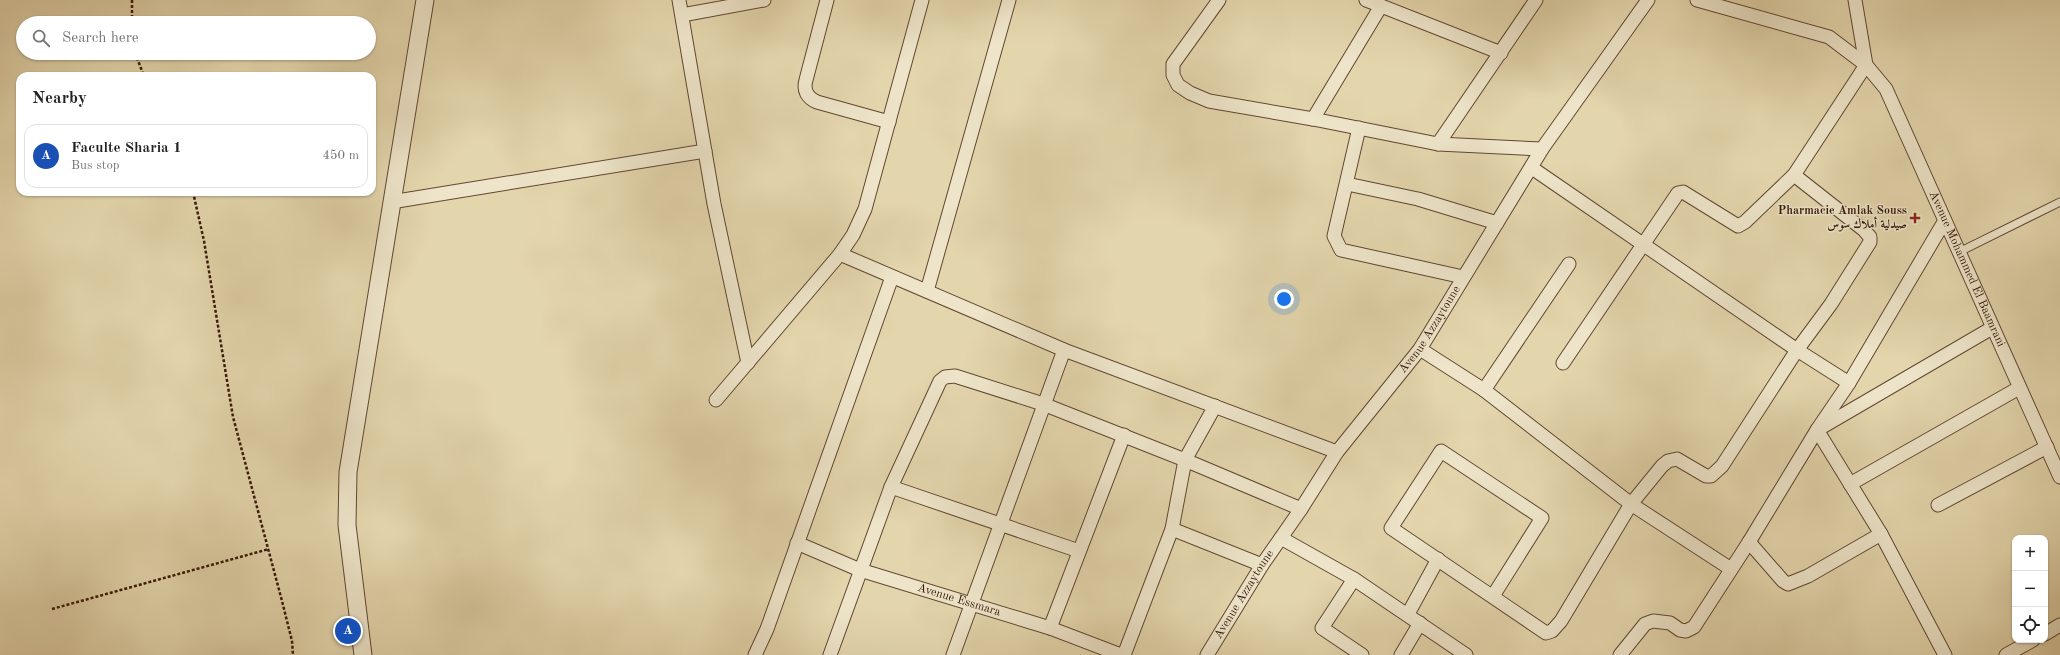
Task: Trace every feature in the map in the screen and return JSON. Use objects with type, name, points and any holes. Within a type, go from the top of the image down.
[{"type":"street","points":[[363,655],[348,525],[348,485],[391,202],[425,0]]},
{"type":"street","points":[[679,0],[724,257],[748,362]]},
{"type":"street","points":[[682,15],[764,0]]},
{"type":"street","points":[[826,0],[806,80],[806,92],[812,100],[817,102],[889,122]]},
{"type":"street","points":[[716,400],[840,254],[853,235],[865,209],[922,0]]},
{"type":"street","points":[[927,292],[1010,0]]},
{"type":"street","points":[[1219,0],[1174,64],[1173,76],[1178,85],[1190,93],[1209,100],[1438,144],[1542,150]]},
{"type":"street","points":[[1366,0],[1501,53]]},
{"type":"street","points":[[1438,144],[1536,0]]},
{"type":"street","name":"Avenue Azzaytoune","points":[[1207,655],[1262,565],[1301,509],[1337,452],[1420,349],[1542,150],[1648,0]]},
{"type":"street","name":"Avenue Mohammed El Baamrani","points":[[1697,0],[1829,37],[1866,65],[1886,89],[1944,222],[2059,474]]},
{"type":"street","points":[[1563,363],[1678,194],[1683,192],[1738,226],[1745,222],[1794,175],[1866,65],[1855,0]]},
{"type":"street","points":[[1313,119],[1381,6]]},
{"type":"street","points":[[1359,128],[1334,236],[1341,250],[1463,277]]},
{"type":"street","points":[[391,202],[705,151]]},
{"type":"street","points":[[1532,168],[1797,350],[1849,383]]},
{"type":"street","points":[[1493,596],[1542,518],[1441,451],[1391,528],[1546,633],[1552,631],[1561,621],[1631,504],[1662,466],[1671,460],[1677,459],[1706,476],[1711,476],[1717,472],[1797,350],[1831,304],[1870,242],[1870,237],[1864,230],[1794,175]]},
{"type":"street","points":[[1347,184],[1418,199],[1497,223]]},
{"type":"street","points":[[1620,655],[1645,624],[1654,622],[1670,623],[1680,630],[1686,630],[1694,627],[1749,542],[1817,430],[1849,383],[1944,222]]},
{"type":"street","points":[[840,254],[1064,350],[1337,452]]},
{"type":"street","points":[[1484,390],[1568,264]]},
{"type":"street","points":[[755,655],[767,629],[892,277]]},
{"type":"street","points":[[1817,430],[1992,328]]},
{"type":"street","points":[[1420,349],[1484,390],[1631,504],[1731,569]]},
{"type":"street","points":[[953,655],[1064,350]]},
{"type":"street","points":[[830,655],[860,570],[892,487],[942,378],[955,376],[1044,404],[1124,435],[1301,509]]},
{"type":"street","points":[[1850,484],[2019,388]]},
{"type":"street","points":[[1122,655],[1172,529],[1185,460],[1215,406]]},
{"type":"street","points":[[1817,430],[1881,534],[1946,655]]},
{"type":"street","points":[[1050,628],[1124,435]]},
{"type":"street","points":[[1938,505],[2047,447]]},
{"type":"street","points":[[892,487],[1079,551]]},
{"type":"street","points":[[1172,529],[1262,565]]},
{"type":"street","points":[[1749,542],[1783,581],[1788,584],[1808,576],[1881,534]]},
{"type":"street","points":[[1281,538],[1354,579],[1408,614],[1466,655]]},
{"type":"street","name":"Avenue Essmara","points":[[797,543],[860,570],[1050,628],[1122,655]]},
{"type":"street","points":[[1408,614],[1438,559]]},
{"type":"street","points":[[1354,579],[1322,628],[1362,655]]},
{"type":"street","points":[[1401,655],[1420,623]]},
{"type":"street","points":[[2048,632],[2060,626]]},
{"type":"street","points":[[2006,655],[2028,643]]},
{"type":"lane","points":[[1959,252],[2060,202]]},
{"type":"path","points":[[132,0],[132,16]]},
{"type":"path","points":[[138,60],[142,72]]},
{"type":"path","points":[[194,196],[204,241],[233,417],[269,549],[292,641],[293,655]]},
{"type":"path","points":[[52,609],[269,549]]},
{"type":"place","name":"Pharmacie Amlak Souss صيدلية أملاك سوس","points":[[1915,218]]},
{"type":"place","name":"Faculte Sharia 1","points":[[348,631]]}]
